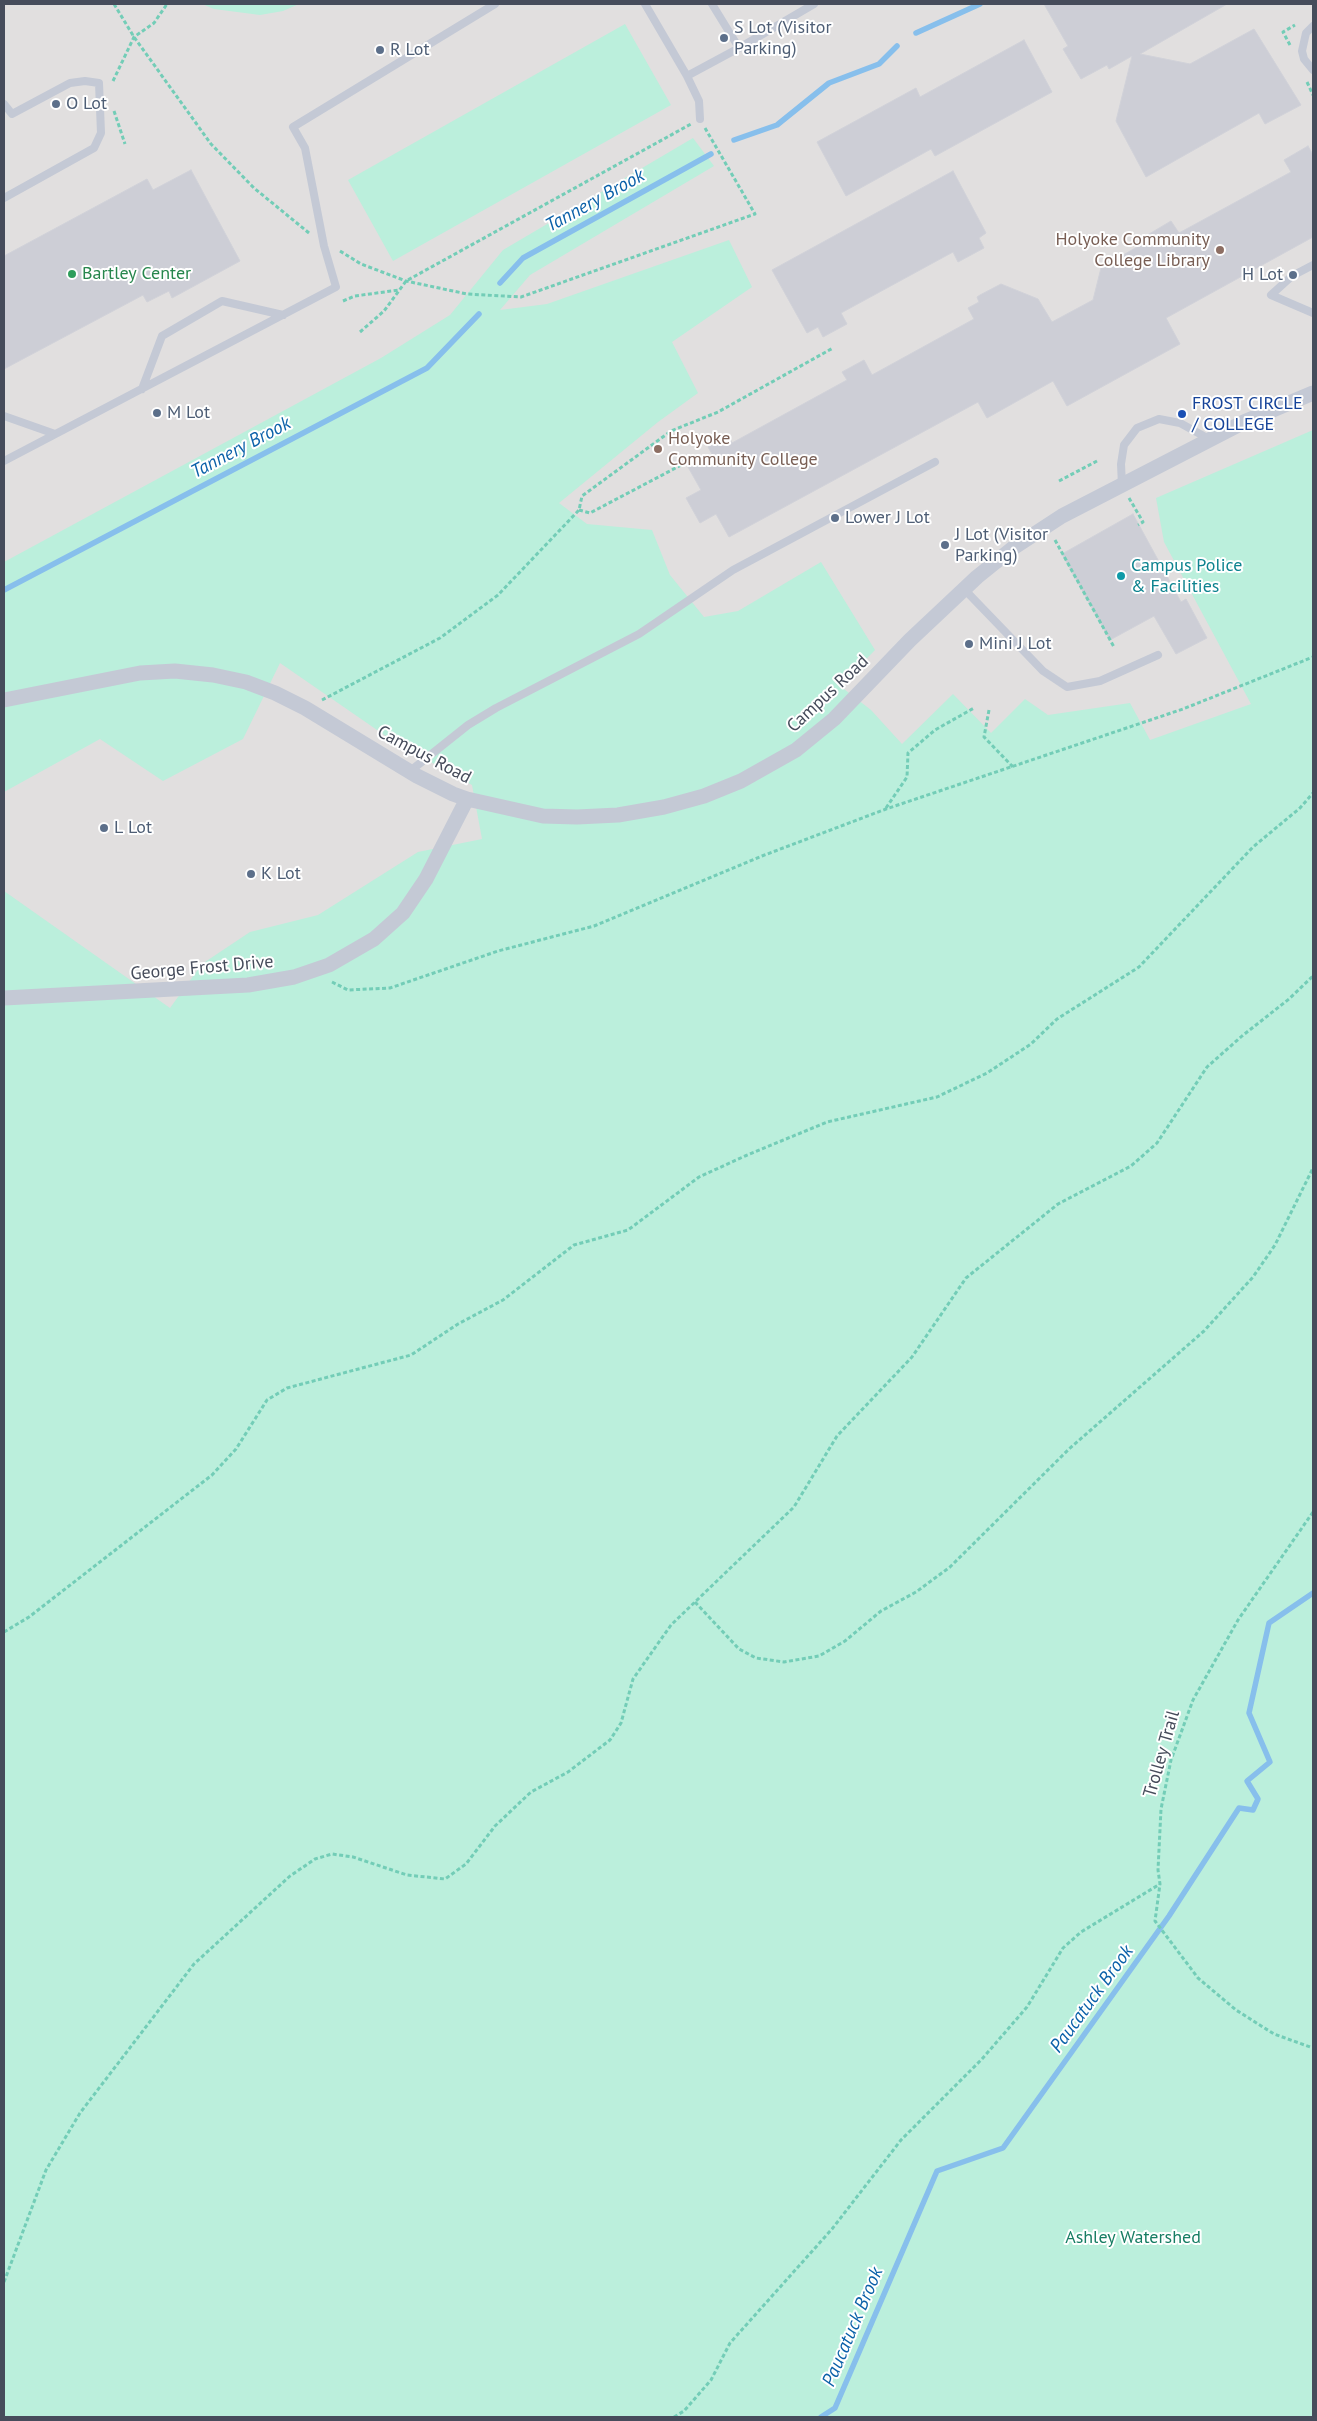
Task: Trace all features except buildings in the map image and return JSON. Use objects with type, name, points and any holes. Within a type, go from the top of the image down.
[{"type":"street","name":"Campus Road","points":[[4,700],[140,673],[175,671],[213,675],[246,682],[276,693],[305,708],[440,789],[467,799],[543,816],[595,817],[664,807],[724,788],[775,763],[834,719],[964,589],[1013,548],[1062,516],[1125,492],[1209,439],[1313,393]]},
{"type":"street","name":"George Frost Drive","points":[[4,998],[248,985],[276,981],[312,972],[360,949],[384,931],[403,913],[426,879],[467,799]]},
{"type":"lane","points":[[4,461],[336,287],[324,246],[305,148],[294,127],[495,4]]},
{"type":"lane","points":[[645,4],[688,76],[699,101],[700,119]]},
{"type":"lane","points":[[712,4],[739,48]]},
{"type":"lane","points":[[688,76],[814,4]]},
{"type":"lane","points":[[1313,26],[1306,33],[1302,51],[1304,59],[1313,70]]},
{"type":"lane","points":[[4,104],[12,114],[70,83],[85,81],[99,83],[101,133],[94,148],[4,198]]},
{"type":"lane","points":[[1313,264],[1292,276],[1271,296],[1313,313]]},
{"type":"lane","points":[[142,389],[162,336],[222,301],[283,315]]},
{"type":"lane","points":[[4,416],[55,434]]},
{"type":"lane","points":[[1125,492],[1120,464],[1124,445],[1137,428],[1159,419],[1180,423],[1209,439]]},
{"type":"lane","points":[[410,772],[468,725],[496,708],[639,634],[733,570],[935,462]]},
{"type":"lane","points":[[964,589],[1043,671],[1067,687],[1100,681],[1158,655]]},
{"type":"path","points":[[114,4],[134,37],[211,144],[254,188],[312,234]]},
{"type":"path","points":[[111,87],[115,74],[134,37],[154,23],[167,4]]},
{"type":"path","points":[[112,104],[125,144]]},
{"type":"path","points":[[360,332],[384,311],[406,281],[700,119]]},
{"type":"path","points":[[338,250],[361,264],[406,281],[480,294],[520,296],[755,214],[708,134]]},
{"type":"path","points":[[343,301],[355,296],[400,290]]},
{"type":"path","points":[[320,701],[440,638],[498,595],[579,510],[582,496],[671,431],[718,412],[833,348]]},
{"type":"path","points":[[1059,481],[1097,461]]},
{"type":"path","points":[[579,510],[590,513],[687,462]]},
{"type":"path","points":[[1125,492],[1143,522],[1138,525]]},
{"type":"path","points":[[1053,538],[1114,647]]},
{"type":"path","points":[[312,972],[348,990],[390,988],[498,951],[594,926],[762,856],[886,809],[1184,709],[1313,658]]},
{"type":"path","points":[[886,809],[907,777],[908,752],[935,730],[974,708]]},
{"type":"path","points":[[989,710],[984,737],[1013,767]]},
{"type":"path","points":[[4,1632],[29,1616],[212,1475],[236,1449],[267,1400],[287,1388],[411,1355],[458,1324],[503,1300],[574,1245],[628,1230],[699,1177],[736,1160],[827,1122],[937,1097],[987,1074],[1031,1044],[1057,1019],[1139,966],[1253,847],[1300,808],[1313,793]]},
{"type":"path","points":[[4,2282],[46,2170],[80,2113],[194,1964],[290,1876],[315,1859],[332,1854],[353,1857],[407,1875],[445,1879],[466,1864],[495,1826],[531,1792],[568,1772],[610,1740],[621,1722],[633,1679],[671,1625],[794,1507],[837,1436],[912,1357],[966,1278],[1058,1204],[1131,1166],[1157,1143],[1207,1067],[1242,1036],[1289,999],[1313,976]]},
{"type":"path","points":[[696,1602],[739,1649],[756,1658],[784,1662],[819,1656],[845,1642],[881,1611],[916,1592],[950,1567],[1069,1449],[1204,1331],[1253,1277],[1275,1245],[1313,1168]]},
{"type":"path","name":"Trolley Trail","points":[[1313,1512],[1238,1620],[1193,1700],[1171,1760],[1161,1809],[1158,1870],[1160,1884],[1155,1921],[1198,1978],[1236,2010],[1274,2034],[1313,2048]]},
{"type":"path","points":[[674,2417],[684,2411],[711,2380],[730,2343],[832,2229],[901,2140],[982,2059],[1027,2006],[1063,1948],[1081,1932],[1160,1884]]},
{"type":"shaded area","name":"Holyoke Community College","points":[[4,4],[1313,4],[1313,1318],[1057,1633],[4,893]]},
{"type":"green space","points":[[202,4],[299,4],[283,11],[260,15],[214,9]]},
{"type":"green space","points":[[625,24],[671,105],[393,261],[348,180]]},
{"type":"green space","name":"Ashley Watershed","points":[[693,138],[714,166],[530,275],[500,310],[547,304],[729,240],[752,287],[672,342],[698,393],[658,422],[559,503],[587,524],[652,530],[670,575],[704,617],[738,611],[821,562],[875,650],[840,686],[871,710],[902,744],[953,694],[991,733],[1025,699],[1048,715],[1130,703],[1150,740],[1251,704],[1164,542],[1156,498],[1313,430],[1313,2417],[4,2417],[4,891],[170,1008],[202,964],[250,932],[318,915],[418,852],[482,839],[472,785],[393,741],[280,663],[243,739],[163,781],[100,739],[4,792],[4,562],[381,358],[450,315],[503,250]]},
{"type":"waterway","name":"Tannery Brook","points":[[916,33],[980,4]]},
{"type":"waterway","name":"Tannery Brook","points":[[734,140],[777,125],[829,83],[879,64],[897,46]]},
{"type":"waterway","name":"Tannery Brook","points":[[500,283],[523,258],[711,154]]},
{"type":"waterway","name":"Tannery Brook","points":[[4,590],[427,368],[479,314]]},
{"type":"waterway","name":"Paucatuck Brook","points":[[821,2417],[835,2408],[937,2171],[1003,2148],[1169,1916],[1239,1808],[1253,1810],[1258,1799],[1247,1781],[1270,1762],[1249,1713],[1269,1623],[1313,1593]]},
{"type":"place","name":"S Lot (Visitor Parking)","points":[[724,38]]},
{"type":"place","name":"R Lot","points":[[380,50]]},
{"type":"place","name":"O Lot","points":[[56,104]]},
{"type":"place","name":"Holyoke Community College Library","points":[[1220,250]]},
{"type":"place","name":"Bartley Center","points":[[72,274]]},
{"type":"place","name":"H Lot","points":[[1293,275]]},
{"type":"place","name":"M Lot","points":[[157,413]]},
{"type":"place","name":"FROST CIRCLE / COLLEGE","points":[[1182,414]]},
{"type":"place","name":"Holyoke Community College","points":[[658,449]]},
{"type":"place","name":"Lower J Lot","points":[[835,518]]},
{"type":"place","name":"J Lot (Visitor Parking)","points":[[945,545]]},
{"type":"place","name":"Campus Police & Facilities","points":[[1121,576]]},
{"type":"place","name":"Mini J Lot","points":[[969,644]]},
{"type":"place","name":"L Lot","points":[[104,828]]},
{"type":"place","name":"K Lot","points":[[251,874]]}]
